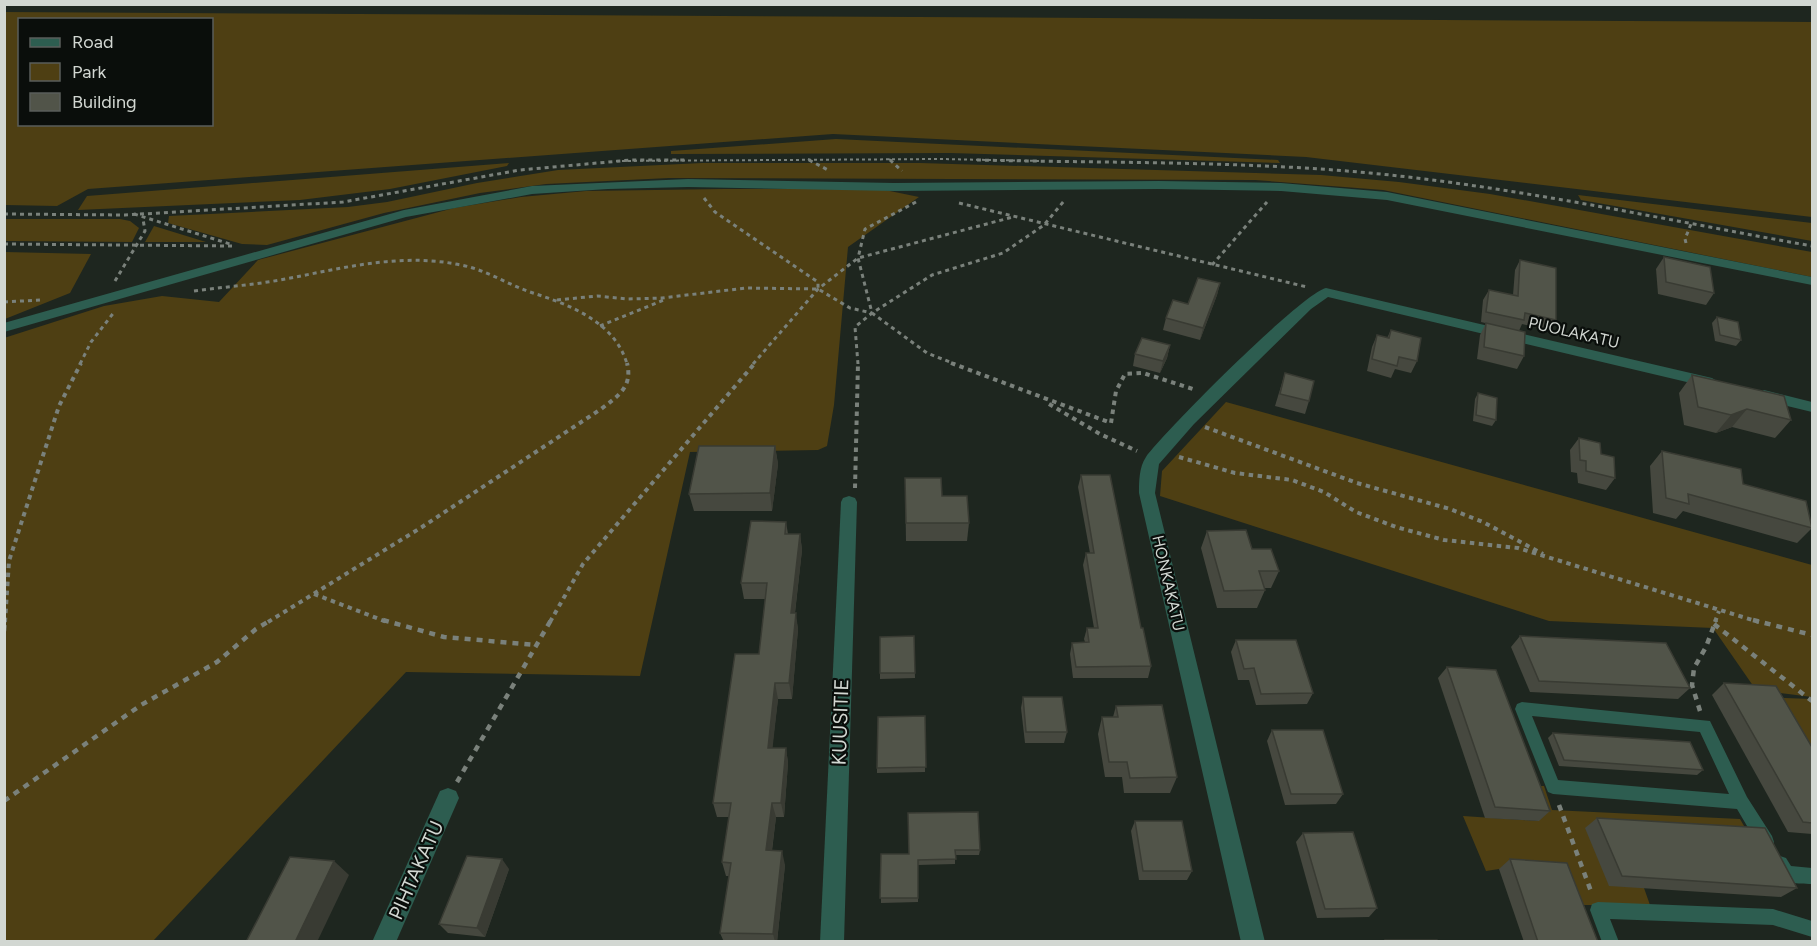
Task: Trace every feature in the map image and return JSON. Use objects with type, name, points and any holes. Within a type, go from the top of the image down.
[{"type":"street","points":[[4,328],[393,217],[476,198],[532,190],[688,183],[1281,187],[1387,196],[1812,280]]},
{"type":"street","name":"PUOLAKATU","points":[[1326,292],[1731,388]]},
{"type":"street","name":"HONKAKATU","points":[[1253,942],[1148,493],[1151,462],[1188,420],[1306,306],[1326,292]]},
{"type":"street","points":[[1754,393],[1812,407]]},
{"type":"street","name":"KUUSITIE","points":[[832,942],[849,502]]},
{"type":"street","name":"PIHTAKATU","points":[[384,942],[448,798]]},
{"type":"lane","points":[[1741,802],[1553,787],[1522,710],[1705,726],[1741,802],[1787,874],[1812,876]]},
{"type":"lane","points":[[1611,942],[1598,910],[1773,917],[1812,929]]},
{"type":"path","points":[[688,183],[715,212],[818,282],[818,289]]},
{"type":"path","points":[[849,502],[855,489],[859,377],[855,327],[872,313],[932,275],[1003,253],[1044,225],[1078,185]]},
{"type":"path","points":[[872,313],[858,258],[865,229],[946,186]]},
{"type":"path","points":[[1212,265],[1281,187]]},
{"type":"path","points":[[954,202],[1326,292]]},
{"type":"path","points":[[4,244],[237,246],[143,219],[133,214]]},
{"type":"path","points":[[448,798],[583,564],[818,289],[858,258],[1013,217]]},
{"type":"path","points":[[4,631],[9,561],[33,480],[59,406],[91,342],[114,315],[117,305],[111,296],[114,282],[145,231],[143,219]]},
{"type":"path","points":[[4,801],[141,705],[217,662],[256,629],[422,527],[620,395],[628,382],[629,370],[621,350],[600,326],[582,312],[557,300],[522,290],[485,272],[461,265],[416,260],[386,261],[262,283],[184,292]]},
{"type":"path","points":[[557,300],[597,296],[628,299],[670,297],[746,288],[818,289],[850,308],[872,313],[927,353],[1111,423],[1116,391],[1125,374],[1143,373],[1215,395]]},
{"type":"path","points":[[600,326],[670,297]]},
{"type":"path","points":[[4,302],[52,299]]},
{"type":"path","points":[[1033,395],[1071,415],[1100,434],[1118,440],[1132,450],[1159,452],[1235,473],[1292,480],[1324,492],[1356,512],[1396,527],[1444,540],[1518,548],[1719,611],[1812,635]]},
{"type":"path","points":[[1188,420],[1357,483],[1450,509],[1483,522],[1549,558]]},
{"type":"path","points":[[314,594],[393,624],[444,637],[536,645]]},
{"type":"path","points":[[1705,726],[1692,685],[1694,668],[1706,647],[1719,611]]},
{"type":"path","points":[[1714,624],[1812,701]]},
{"type":"path","points":[[1553,787],[1598,910]]},
{"type":"green space","points":[[5,12],[1812,22],[1812,217],[1306,157],[833,134],[88,189],[57,206],[5,205]]},
{"type":"green space","points":[[836,139],[1278,160],[1280,163],[950,153],[671,154],[671,151]]},
{"type":"green space","points":[[509,163],[507,166],[390,189],[300,200],[78,210],[87,196]]},
{"type":"green space","points":[[702,163],[920,163],[1321,175],[1399,182],[1490,194],[1812,252],[1812,277],[1383,190],[1255,180],[669,178],[546,184],[480,193],[384,213],[267,245],[242,244],[168,223],[169,216],[348,207],[387,202],[477,183],[558,170]]},
{"type":"green space","points":[[880,189],[919,197],[848,247],[834,405],[827,446],[818,450],[690,452],[640,676],[406,672],[153,941],[5,941],[4,338],[104,306],[162,296],[219,302],[258,260],[454,208],[521,197],[586,191]]},
{"type":"green space","points":[[1578,195],[1812,223],[1812,241],[1581,200]]},
{"type":"green space","points":[[5,219],[120,219],[130,221],[139,228],[132,242],[5,241]]},
{"type":"green space","points":[[154,226],[206,242],[145,242]]},
{"type":"green space","points":[[5,252],[91,254],[70,293],[5,319]]},
{"type":"green space","points":[[1226,402],[1812,565],[1812,697],[1756,690],[1713,628],[1549,621],[1160,496],[1162,471]]},
{"type":"green space","points":[[1762,697],[1812,699],[1812,782]]},
{"type":"green space","points":[[1526,786],[1544,786],[1552,810],[1740,819],[1751,838],[1644,888],[1650,905],[1568,905],[1499,869],[1486,871],[1463,816],[1538,821]]},
{"type":"building","points":[[1664,257],[1710,267],[1714,293],[1666,282]]},
{"type":"building","points":[[1520,260],[1556,268],[1556,320],[1525,313],[1524,320],[1486,312],[1489,290],[1518,296]]},
{"type":"building","points":[[1198,278],[1220,283],[1203,328],[1166,318],[1173,300],[1188,304]]},
{"type":"building","points":[[1717,317],[1738,322],[1741,340],[1720,335]]},
{"type":"building","points":[[1486,323],[1525,332],[1524,356],[1484,347]]},
{"type":"building","points":[[1391,330],[1421,338],[1417,361],[1399,357],[1397,366],[1372,359],[1377,335],[1389,338]]},
{"type":"building","points":[[1142,338],[1170,345],[1163,361],[1135,354]]},
{"type":"building","points":[[1285,373],[1314,381],[1309,401],[1280,394]]},
{"type":"building","points":[[1692,375],[1784,396],[1791,420],[1747,409],[1731,415],[1698,407]]},
{"type":"building","points":[[1478,393],[1497,398],[1496,420],[1476,415]]},
{"type":"building","points":[[1579,438],[1600,443],[1601,454],[1614,457],[1615,478],[1586,471],[1586,461],[1580,460]]},
{"type":"building","points":[[699,446],[775,446],[770,493],[689,494]]},
{"type":"building","points":[[1662,451],[1741,469],[1743,484],[1806,501],[1812,528],[1688,494],[1689,504],[1666,498]]},
{"type":"building","points":[[1081,475],[1110,475],[1141,628],[1143,628],[1151,666],[1076,667],[1072,643],[1089,642],[1087,628],[1098,628],[1086,553],[1094,553]]},
{"type":"building","points":[[905,478],[941,478],[942,496],[967,496],[969,523],[906,523]]},
{"type":"building","points":[[751,521],[786,522],[785,534],[800,534],[791,613],[796,613],[789,683],[775,683],[768,748],[786,748],[781,803],[772,803],[766,850],[782,851],[773,934],[720,933],[731,863],[722,862],[731,803],[713,803],[735,654],[759,654],[767,583],[741,583]]},
{"type":"building","points":[[1246,530],[1252,549],[1271,549],[1279,571],[1259,571],[1265,590],[1224,591],[1207,531]]},
{"type":"building","points":[[914,636],[915,673],[880,673],[880,637]]},
{"type":"building","points":[[1520,636],[1666,643],[1690,688],[1539,681]]},
{"type":"building","points":[[1236,640],[1296,640],[1313,693],[1261,694],[1254,668],[1244,669]]},
{"type":"building","points":[[1447,667],[1496,670],[1550,811],[1495,807]]},
{"type":"building","points":[[1724,683],[1776,686],[1812,747],[1812,823],[1803,822]]},
{"type":"building","points":[[1023,697],[1062,697],[1067,732],[1026,732]]},
{"type":"building","points":[[1162,705],[1177,777],[1130,778],[1127,762],[1109,762],[1102,717],[1118,717],[1116,706]]},
{"type":"building","points":[[925,716],[926,767],[877,768],[878,717]]},
{"type":"building","points":[[1272,730],[1323,730],[1343,794],[1291,794]]},
{"type":"building","points":[[1553,733],[1690,742],[1703,770],[1564,760]]},
{"type":"building","points":[[978,812],[980,850],[955,850],[956,859],[918,860],[918,898],[880,898],[881,854],[909,854],[908,813]]},
{"type":"building","points":[[1597,818],[1765,828],[1797,888],[1622,876]]},
{"type":"building","points":[[1135,821],[1182,821],[1192,871],[1143,871]]},
{"type":"building","points":[[1353,832],[1377,908],[1325,909],[1303,833]]},
{"type":"building","points":[[467,856],[502,859],[477,928],[439,924]]},
{"type":"building","points":[[290,857],[334,861],[295,942],[246,942]]},
{"type":"building","points":[[1510,859],[1567,863],[1598,942],[1538,942]]},
{"type":"building","points":[[1385,940],[1437,940],[1438,942],[1385,942]]}]
